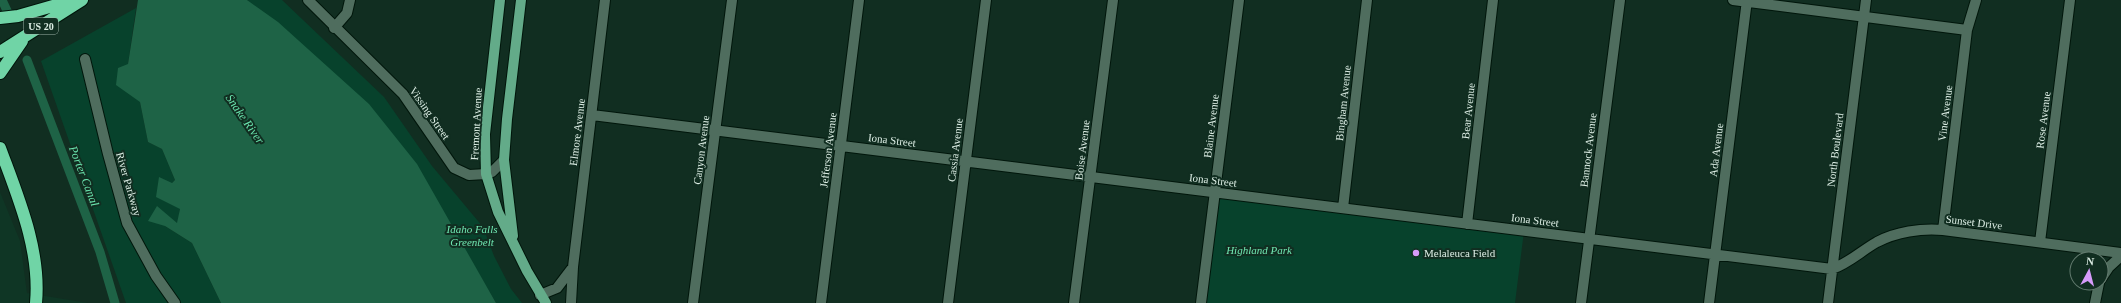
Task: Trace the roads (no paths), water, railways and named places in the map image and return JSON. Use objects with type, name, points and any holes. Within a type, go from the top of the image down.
[{"type":"highway","points":[[0,18],[18,16],[75,0]]},
{"type":"highway","name":"US 20","points":[[0,52],[82,0]]},
{"type":"highway","points":[[0,73],[26,35]]},
{"type":"highway","points":[[0,148],[21,205],[34,259],[37,278],[36,303]]},
{"type":"highway","points":[[0,174],[15,205],[34,259]]},
{"type":"main road","name":"Fremont Avenue","points":[[500,0],[485,134],[486,174],[498,212],[543,299]]},
{"type":"main road","name":"Fremont Avenue","points":[[514,244],[504,160],[520,0]]},
{"type":"street","name":"Vissing Street","points":[[308,0],[334,28],[403,94],[454,168],[469,176],[486,174]]},
{"type":"street","points":[[334,28],[347,13],[350,0]]},
{"type":"street","name":"Elmore Avenue","points":[[571,303],[573,267],[605,0]]},
{"type":"street","name":"Canyon Avenue","points":[[693,303],[732,0]]},
{"type":"street","name":"Jefferson Avenue","points":[[821,303],[859,0]]},
{"type":"street","name":"Cassia Avenue","points":[[948,303],[986,0]]},
{"type":"street","name":"Boise Avenue","points":[[1074,303],[1113,0]]},
{"type":"street","name":"Blaine Avenue","points":[[1201,303],[1239,0]]},
{"type":"street","name":"Bingham Avenue","points":[[1344,208],[1367,0]]},
{"type":"street","name":"Bear Avenue","points":[[1468,224],[1493,0]]},
{"type":"street","name":"Bannock Avenue","points":[[1581,303],[1620,0]]},
{"type":"street","points":[[1733,0],[1967,30]]},
{"type":"street","name":"North Boulevard","points":[[1828,303],[1866,0]]},
{"type":"street","name":"Vine Avenue","points":[[1943,230],[1967,30],[1976,0]]},
{"type":"street","name":"Rose Avenue","points":[[2040,242],[2070,0]]},
{"type":"street","name":"Ada Avenue","points":[[1709,303],[1747,1]]},
{"type":"street","name":"River Parkway","points":[[85,60],[108,154],[127,222],[156,276],[175,303]]},
{"type":"street","name":"Iona Street","points":[[592,115],[1832,269]]},
{"type":"street","points":[[486,174],[492,172],[504,160]]},
{"type":"street","name":"Sunset Drive","points":[[1832,269],[1847,262],[1887,238],[1918,230],[1943,230],[2121,253]]},
{"type":"street","points":[[2109,267],[2121,256]]},
{"type":"street","points":[[543,299],[557,288],[573,267]]},
{"type":"street","points":[[2095,303],[2097,291]]},
{"type":"water","name":"Snake River","points":[[138,0],[247,0],[278,22],[369,104],[417,164],[496,303],[221,303],[192,243],[165,226],[148,221],[157,206],[177,223],[180,209],[156,197],[159,177],[172,183],[175,180],[162,149],[148,142],[140,102],[116,85],[118,68],[128,64]]},
{"type":"waterway","name":"Porter Canal","points":[[2,0],[9,15]]},
{"type":"waterway","name":"Porter Canal","points":[[27,60],[100,252],[115,303]]},
{"type":"place","name":"Melaleuca Field","points":[[1416,253]]},
{"type":"park label","name":"Idaho Falls Greenbelt","points":[[472,235]]},
{"type":"park label","name":"Highland Park","points":[[1259,250]]}]
